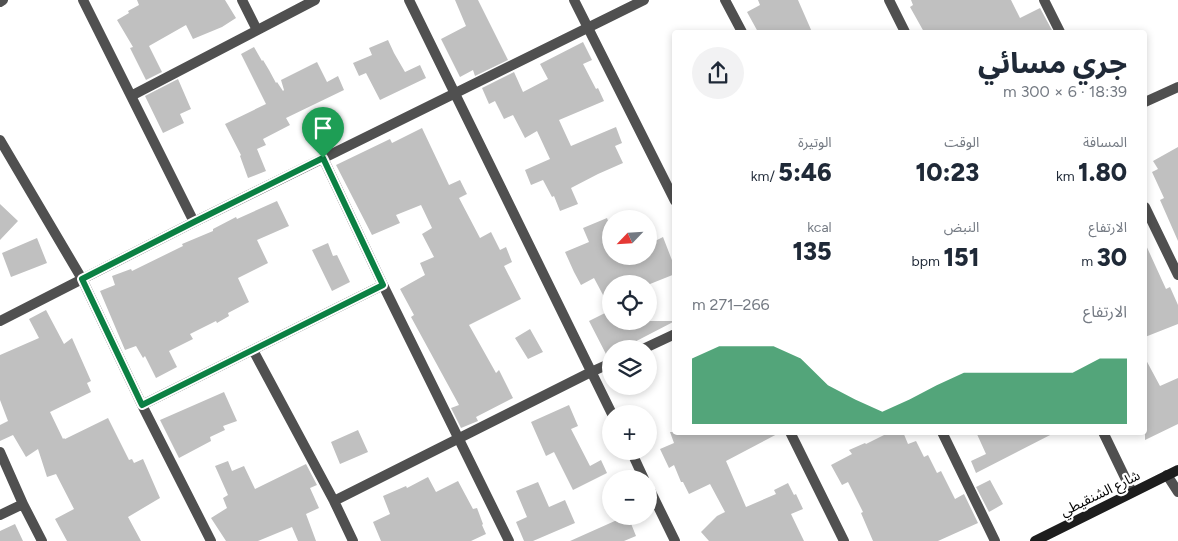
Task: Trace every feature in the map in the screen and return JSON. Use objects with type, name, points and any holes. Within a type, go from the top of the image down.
[{"type":"street","points":[[83,0],[194,222]]},
{"type":"street","points":[[242,0],[257,30]]},
{"type":"street","points":[[131,96],[315,0]]},
{"type":"street","points":[[410,0],[608,405]]},
{"type":"street","points":[[574,0],[672,195]]},
{"type":"street","points":[[0,321],[194,222],[644,0]]},
{"type":"street","points":[[725,0],[741,30]]},
{"type":"street","points":[[889,0],[904,30]]},
{"type":"street","points":[[1044,0],[1059,30]]},
{"type":"street","points":[[1147,101],[1178,86]]},
{"type":"street","points":[[0,140],[82,279],[142,405],[211,541]]},
{"type":"street","points":[[323,158],[383,285],[509,541]]},
{"type":"street","points":[[1147,211],[1178,275]]},
{"type":"street","points":[[142,405],[383,285]]},
{"type":"street","points":[[657,342],[672,335]]},
{"type":"street","points":[[253,350],[334,501],[353,541]]},
{"type":"street","points":[[334,501],[602,367]]},
{"type":"street","points":[[791,435],[844,541]]},
{"type":"street","points":[[943,435],[995,541]]},
{"type":"street","points":[[1104,435],[1132,492]]},
{"type":"street","points":[[0,452],[42,541]]},
{"type":"street","name":"شارع الشنقيطي","points":[[1036,541],[1178,470]]},
{"type":"street","points":[[1167,475],[1178,492]]},
{"type":"street","points":[[0,515],[23,504]]},
{"type":"street","points":[[657,504],[675,541]]},
{"type":"building","points":[[137,0],[225,0],[236,18],[222,27],[193,39],[186,25],[149,46],[162,72],[146,80],[130,48],[133,47],[117,20],[139,5]]},
{"type":"building","points":[[455,0],[478,0],[508,60],[475,76],[473,70],[460,77],[441,39],[466,26]]},
{"type":"building","points":[[758,0],[798,0],[811,30],[757,30],[747,12],[760,5]]},
{"type":"building","points":[[911,0],[1011,0],[1020,18],[1040,8],[1052,30],[923,30],[910,7],[913,5]]},
{"type":"building","points":[[388,40],[405,72],[420,65],[426,78],[380,100],[366,73],[359,76],[353,63],[372,55],[369,48]]},
{"type":"building","points":[[583,42],[592,60],[583,64],[604,101],[559,120],[571,146],[616,127],[622,143],[615,146],[623,163],[571,188],[578,204],[560,211],[554,196],[552,197],[543,180],[531,185],[525,170],[550,159],[537,131],[525,138],[513,115],[504,119],[495,101],[489,104],[482,88],[514,72],[523,92],[548,79],[540,64]]},
{"type":"building","points":[[254,47],[283,91],[281,80],[317,62],[327,82],[338,76],[344,90],[286,118],[290,125],[263,139],[266,145],[257,149],[266,171],[248,178],[241,155],[225,124],[266,104],[241,54]]},
{"type":"building","points":[[178,79],[191,109],[180,114],[184,123],[163,133],[145,96]]},
{"type":"building","points":[[422,128],[449,185],[460,180],[467,194],[459,198],[480,238],[491,232],[500,250],[506,247],[512,262],[504,266],[521,299],[469,325],[496,373],[499,370],[513,398],[476,417],[478,421],[461,428],[451,408],[459,405],[411,317],[414,315],[400,289],[425,275],[420,263],[434,257],[422,234],[432,228],[421,205],[396,215],[400,223],[372,235],[336,165],[390,139],[392,143]]},
{"type":"building","points":[[1178,147],[1178,241],[1160,200],[1164,198],[1152,172],[1158,169],[1153,161]]},
{"type":"building","points":[[277,201],[289,226],[257,240],[268,263],[238,278],[249,302],[228,313],[229,316],[217,323],[216,321],[190,334],[193,339],[169,351],[177,367],[156,378],[145,356],[143,358],[136,346],[125,350],[100,291],[115,285],[112,276],[131,269],[132,271],[183,246],[182,244],[213,231],[213,229],[236,217],[237,219]]},
{"type":"building","points":[[0,204],[18,221],[0,240]]},
{"type":"building","points":[[602,220],[602,265],[658,265],[658,240],[663,237],[672,260],[672,275],[657,281],[657,275],[602,275],[602,293],[594,278],[581,285],[565,252],[589,242],[583,228]]},
{"type":"building","points":[[37,238],[47,263],[11,277],[2,253]]},
{"type":"building","points":[[328,243],[333,256],[337,255],[350,282],[332,291],[312,250]]},
{"type":"building","points":[[1147,247],[1166,289],[1170,287],[1178,305],[1178,324],[1147,336]]},
{"type":"building","points":[[46,310],[64,344],[72,338],[91,381],[87,383],[91,392],[50,412],[63,439],[108,418],[129,460],[132,459],[134,463],[143,459],[160,498],[128,517],[141,541],[67,541],[55,519],[74,509],[56,474],[47,477],[38,449],[26,457],[13,435],[0,441],[0,425],[8,421],[0,400],[0,355],[39,338],[29,319]]},
{"type":"building","points":[[602,314],[602,330],[657,330],[657,321],[672,321],[672,323],[638,340],[602,340],[602,346],[589,321]]},
{"type":"building","points":[[530,329],[543,352],[528,359],[515,338]]},
{"type":"building","points":[[1147,362],[1160,386],[1178,378],[1178,424],[1145,440],[1145,435],[1147,435]]},
{"type":"building","points":[[224,392],[237,421],[223,426],[225,430],[210,437],[211,441],[179,458],[160,420]]},
{"type":"building","points":[[569,405],[578,426],[571,429],[590,466],[601,460],[606,470],[602,470],[602,476],[573,490],[554,452],[546,456],[531,422]]},
{"type":"building","points":[[358,430],[368,452],[340,464],[331,442]]},
{"type":"building","points":[[670,432],[672,432],[672,435],[775,435],[726,461],[746,507],[776,494],[774,490],[788,483],[803,509],[791,514],[804,541],[709,541],[701,532],[717,516],[725,512],[710,484],[689,494],[683,482],[681,482],[674,465],[669,468],[660,449],[674,443]]},
{"type":"building","points":[[884,435],[904,435],[908,444],[916,441],[924,457],[928,455],[937,473],[941,471],[955,499],[964,494],[978,523],[938,541],[873,541],[861,513],[863,512],[848,482],[842,485],[831,465],[852,454],[849,450]]},
{"type":"building","points":[[977,435],[1050,435],[976,473],[971,461],[986,454]]},
{"type":"building","points":[[228,461],[232,471],[244,466],[255,489],[306,464],[317,485],[310,488],[319,508],[306,514],[316,541],[298,541],[292,527],[258,541],[226,541],[211,518],[227,508],[223,498],[228,495],[215,466]]},
{"type":"building","points":[[428,477],[436,492],[458,481],[473,509],[477,508],[486,534],[471,541],[381,541],[373,522],[390,514],[383,496],[406,486],[407,488]]},
{"type":"building","points":[[990,480],[1003,504],[989,512],[976,487]]},
{"type":"building","points":[[538,482],[549,507],[565,500],[575,523],[533,541],[524,541],[516,522],[527,517],[516,491]]},
{"type":"building","points":[[15,524],[23,541],[0,541],[0,531]]},
{"type":"building","points":[[606,525],[632,525],[636,536],[624,541],[570,541]]},
{"type":"route","points":[[323,158],[383,285],[142,405],[82,279],[323,158]]}]
